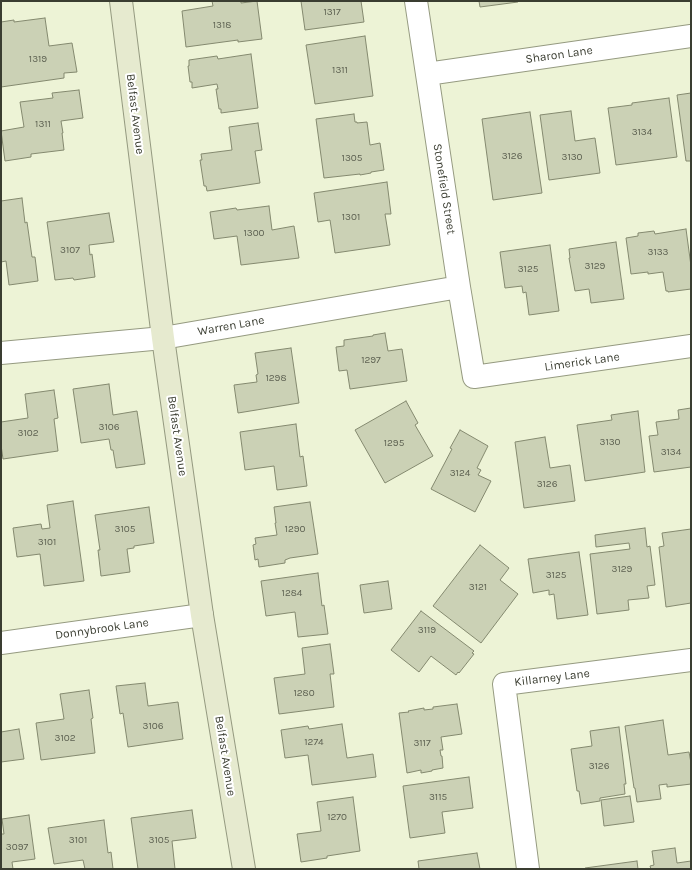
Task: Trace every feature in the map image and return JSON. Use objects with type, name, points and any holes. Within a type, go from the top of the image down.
[{"type":"street","name":"Belfast Avenue","points":[[121,1],[163,338],[202,615],[244,869]]},
{"type":"street","name":"Stonefield Street","points":[[416,1],[474,377]]},
{"type":"street","name":"Sharon Lane","points":[[427,74],[691,36]]},
{"type":"street","name":"Warren Lane","points":[[1,353],[163,338],[459,287]]},
{"type":"street","name":"Limerick Lane","points":[[474,377],[691,346]]},
{"type":"street","name":"Donnybrook Lane","points":[[1,642],[202,615]]},
{"type":"street","name":"Killarney Lane","points":[[528,869],[504,684],[691,660]]},
{"type":"building","points":[[212,1],[241,1],[241,3],[257,1],[262,39],[238,42],[238,40],[186,47],[182,11],[213,6]]},
{"type":"building","points":[[301,1],[361,1],[364,22],[305,30]]},
{"type":"building","points":[[479,1],[517,1],[518,2],[480,7]]},
{"type":"building","points":[[45,18],[49,46],[72,43],[77,72],[64,73],[64,78],[1,87],[1,22]]},
{"type":"building","points":[[365,36],[373,96],[315,104],[306,45]]},
{"type":"building","points":[[251,54],[258,108],[221,113],[216,89],[218,89],[217,84],[192,88],[188,66],[189,60],[217,56],[218,59]]},
{"type":"building","points":[[79,90],[83,118],[61,121],[64,150],[31,154],[31,157],[5,161],[1,131],[24,127],[20,102],[53,98],[52,93]]},
{"type":"building","points":[[691,93],[691,161],[686,161],[677,95]]},
{"type":"building","points":[[669,98],[677,157],[616,165],[608,108]]},
{"type":"building","points":[[571,111],[575,141],[595,138],[600,173],[549,180],[540,115]]},
{"type":"building","points":[[530,112],[542,193],[493,200],[482,119]]},
{"type":"building","points":[[354,114],[355,122],[367,122],[370,145],[380,143],[384,170],[360,175],[324,178],[316,119]]},
{"type":"building","points":[[258,123],[262,150],[255,151],[260,183],[207,191],[206,186],[204,186],[200,160],[202,160],[201,154],[232,150],[229,127]]},
{"type":"building","points":[[387,182],[391,214],[385,214],[390,245],[335,253],[330,220],[318,222],[314,193]]},
{"type":"building","points":[[22,198],[25,223],[27,222],[32,257],[35,257],[38,281],[9,285],[6,261],[1,262],[1,201]]},
{"type":"building","points":[[269,206],[272,230],[294,226],[299,258],[241,265],[237,236],[214,239],[210,212],[236,208],[237,210]]},
{"type":"building","points":[[109,213],[114,242],[89,245],[90,255],[92,254],[95,277],[74,280],[73,278],[55,280],[47,222]]},
{"type":"building","points":[[686,229],[691,266],[691,289],[666,291],[663,272],[631,274],[626,238],[638,236],[638,233],[654,231],[655,234]]},
{"type":"building","points":[[616,242],[624,299],[591,303],[589,289],[575,291],[569,258],[569,249]]},
{"type":"building","points":[[550,245],[559,311],[529,315],[526,292],[523,293],[522,286],[505,288],[500,252]]},
{"type":"building","points":[[385,333],[388,351],[402,349],[407,381],[350,389],[347,370],[339,371],[336,347],[344,346],[344,340]]},
{"type":"building","points":[[291,348],[299,403],[238,413],[234,385],[257,382],[256,375],[258,374],[255,353]]},
{"type":"building","points":[[109,384],[113,415],[137,411],[145,464],[116,468],[113,450],[111,450],[109,439],[81,443],[73,389]]},
{"type":"building","points":[[54,390],[58,418],[54,419],[58,451],[3,459],[1,445],[1,422],[28,418],[25,394]]},
{"type":"building","points":[[406,401],[418,423],[415,425],[433,456],[385,483],[355,430]]},
{"type":"building","points":[[691,408],[691,467],[654,472],[649,436],[658,435],[656,422],[679,419],[678,410]]},
{"type":"building","points":[[638,411],[645,472],[585,481],[577,425],[612,420],[611,415]]},
{"type":"building","points":[[296,424],[300,457],[303,456],[307,486],[277,490],[274,466],[245,470],[240,432]]},
{"type":"building","points":[[460,430],[488,446],[477,468],[481,470],[478,475],[491,481],[475,512],[431,489],[452,449],[450,448]]},
{"type":"building","points":[[545,437],[550,468],[570,465],[575,501],[524,508],[515,442]]},
{"type":"building","points":[[73,501],[84,581],[44,586],[40,554],[17,557],[13,528],[41,524],[42,529],[50,528],[47,505]]},
{"type":"building","points":[[310,502],[318,554],[290,558],[285,560],[285,563],[259,567],[258,559],[255,560],[253,545],[256,544],[255,538],[277,535],[274,507]]},
{"type":"building","points":[[149,507],[154,543],[134,546],[134,548],[127,549],[130,572],[101,576],[98,550],[100,550],[95,515]]},
{"type":"building","points":[[645,528],[647,547],[650,546],[655,585],[647,586],[649,598],[628,600],[629,610],[597,614],[590,554],[630,549],[629,543],[596,547],[595,535]]},
{"type":"building","points":[[691,529],[691,603],[666,607],[659,547],[664,546],[662,533]]},
{"type":"building","points":[[480,545],[509,568],[500,580],[518,594],[481,643],[433,606]]},
{"type":"building","points":[[579,552],[588,615],[557,619],[554,594],[549,595],[549,590],[533,593],[528,559]]},
{"type":"building","points":[[318,573],[322,606],[324,605],[328,634],[298,637],[295,612],[266,616],[261,581]]},
{"type":"building","points":[[388,581],[392,609],[364,613],[360,585]]},
{"type":"building","points":[[421,611],[474,651],[472,653],[474,654],[456,675],[431,656],[419,672],[391,650]]},
{"type":"building","points":[[330,644],[334,674],[330,674],[334,707],[279,714],[274,678],[305,674],[302,648]]},
{"type":"building","points":[[145,683],[148,706],[178,702],[183,739],[128,747],[123,713],[120,714],[116,686]]},
{"type":"building","points":[[89,690],[93,718],[91,719],[95,753],[41,760],[36,723],[64,719],[60,694]]},
{"type":"building","points":[[457,704],[462,734],[441,737],[443,750],[440,750],[443,768],[421,773],[421,770],[407,773],[399,713],[424,708],[424,710],[433,709],[433,707]]},
{"type":"building","points":[[663,720],[668,755],[689,752],[691,763],[691,784],[667,787],[667,784],[659,785],[661,799],[637,802],[625,726]]},
{"type":"building","points":[[342,724],[347,758],[373,754],[376,777],[312,785],[308,755],[285,758],[281,730],[308,726],[309,729]]},
{"type":"building","points":[[619,727],[626,784],[624,784],[625,794],[600,798],[600,801],[581,804],[579,791],[577,791],[571,749],[592,746],[590,731]]},
{"type":"building","points":[[19,729],[24,759],[1,762],[1,732]]},
{"type":"building","points":[[469,777],[473,808],[442,812],[445,833],[410,838],[403,786]]},
{"type":"building","points":[[630,796],[634,822],[604,826],[601,800]]},
{"type":"building","points":[[353,797],[360,851],[301,862],[297,834],[321,831],[317,802]]},
{"type":"building","points":[[192,810],[196,838],[172,841],[175,869],[138,869],[131,818]]},
{"type":"building","points":[[29,815],[35,859],[12,862],[13,869],[1,869],[1,834],[4,834],[2,819]]},
{"type":"building","points":[[104,820],[108,853],[111,852],[113,869],[85,869],[83,860],[54,864],[48,828]]},
{"type":"building","points":[[675,848],[677,863],[691,861],[691,869],[651,869],[650,866],[654,865],[652,851]]},
{"type":"building","points":[[477,853],[480,869],[419,869],[418,861]]},
{"type":"building","points":[[637,861],[638,869],[585,869],[585,868]]}]
